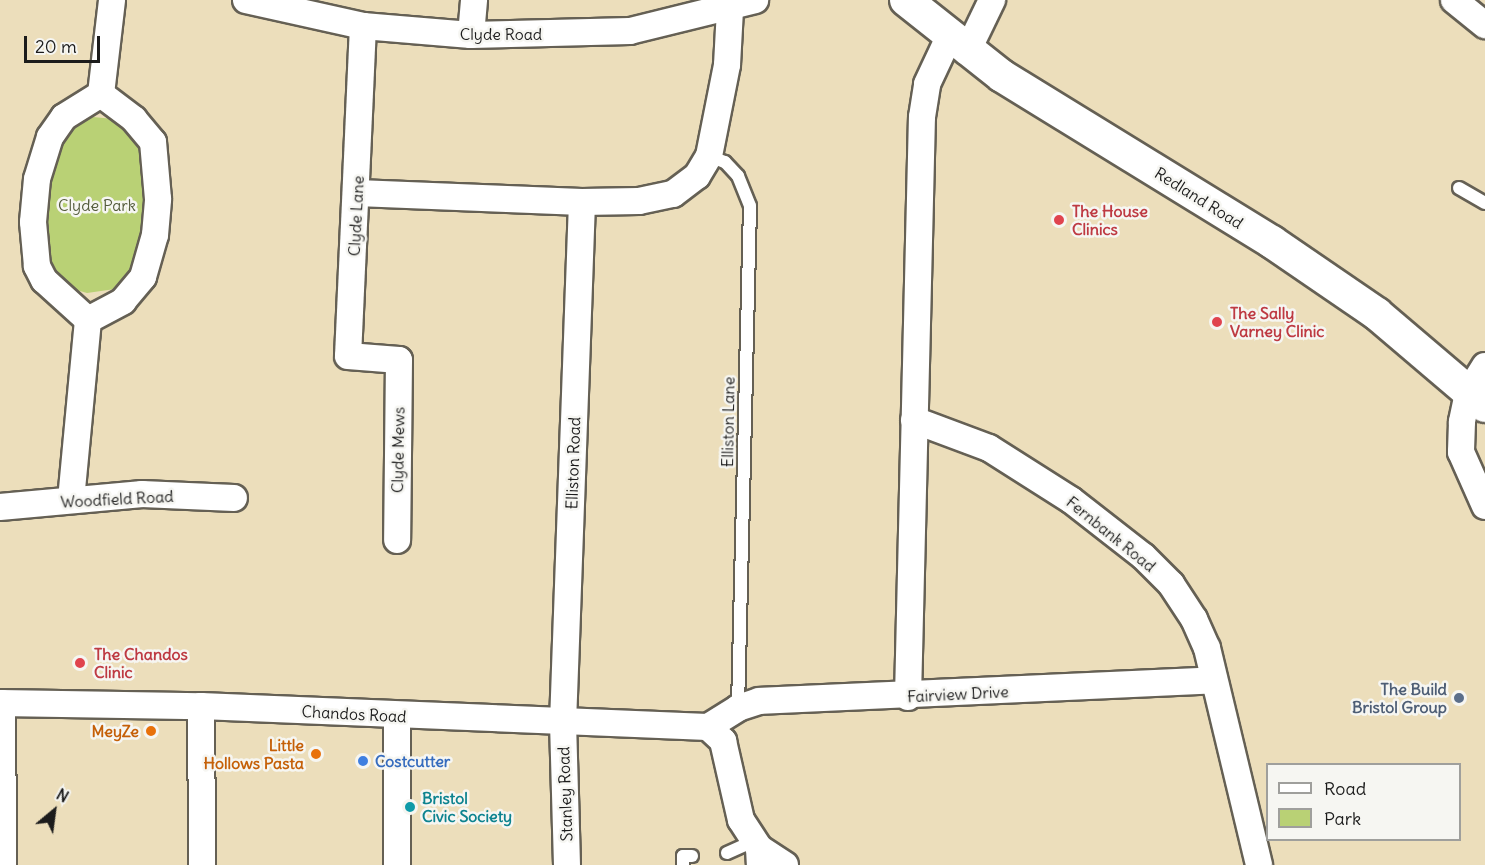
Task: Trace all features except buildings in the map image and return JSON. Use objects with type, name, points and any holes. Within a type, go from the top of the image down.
[{"type":"street","points":[[101,94],[112,0]]},
{"type":"street","name":"Clyde Road","points":[[246,0],[363,26],[471,35],[630,31],[730,9],[755,0]]},
{"type":"street","points":[[471,35],[474,0]]},
{"type":"street","name":"Redland Road","points":[[906,0],[958,44],[1272,242],[1377,314],[1477,399]]},
{"type":"street","points":[[908,697],[922,117],[927,84],[992,0]]},
{"type":"street","points":[[1454,0],[1485,26]]},
{"type":"street","points":[[357,194],[582,202],[639,201],[673,194],[696,176],[708,156],[726,75],[730,9]]},
{"type":"street","name":"Clyde Lane","points":[[363,26],[348,357],[399,360]]},
{"type":"street","points":[[88,320],[44,280],[37,266],[33,222],[37,178],[50,137],[64,117],[101,94]]},
{"type":"street","points":[[88,320],[123,301],[143,277],[154,235],[158,199],[153,142],[134,119],[101,94]]},
{"type":"street","name":"Elliston Road","points":[[563,723],[582,202]]},
{"type":"street","points":[[71,500],[88,320]]},
{"type":"street","name":"Clyde Mews","points":[[397,540],[399,360]]},
{"type":"street","points":[[1485,366],[1477,399],[1462,422],[1461,452],[1485,506]]},
{"type":"street","name":"Fernbank Road","points":[[914,420],[989,448],[1071,500],[1143,556],[1171,584],[1194,619],[1207,648],[1259,865]]},
{"type":"street","name":"Woodfield Road","points":[[0,507],[142,494],[234,498]]},
{"type":"street","name":"Fairview Drive","points":[[708,727],[738,708],[759,701],[908,697],[1214,680]]},
{"type":"street","points":[[1,703],[3,865]]},
{"type":"street","name":"Chandos Road","points":[[1,703],[201,706],[563,723],[708,727]]},
{"type":"street","points":[[201,706],[202,865]]},
{"type":"street","points":[[397,716],[397,865]]},
{"type":"street","name":"Stanley Road","points":[[563,723],[567,865]]},
{"type":"street","points":[[708,727],[723,741],[741,820],[758,851],[785,865]]},
{"type":"lane","name":"Elliston Lane","points":[[708,156],[725,162],[738,176],[750,206],[738,708]]},
{"type":"lane","points":[[1459,188],[1485,203]]},
{"type":"lane","points":[[727,853],[758,851]]},
{"type":"lane","points":[[683,865],[683,856],[693,856]]},
{"type":"green space","name":"Clyde Park","points":[[93,117],[114,119],[128,126],[144,152],[148,189],[143,235],[135,268],[115,289],[87,293],[73,289],[53,269],[47,242],[47,201],[55,155],[70,128]]},
{"type":"place","name":"The House Clinics","points":[[1059,220]]},
{"type":"place","name":"The Sally Varney Clinic","points":[[1217,322]]},
{"type":"place","name":"The Chandos Clinic","points":[[80,663]]},
{"type":"place","name":"The Build Bristol Group","points":[[1459,698]]},
{"type":"place","name":"MeyZe","points":[[151,731]]},
{"type":"place","name":"Little Hollows Pasta","points":[[316,754]]},
{"type":"place","name":"Costcutter","points":[[363,761]]},
{"type":"place","name":"Bristol Civic Society","points":[[410,807]]}]
